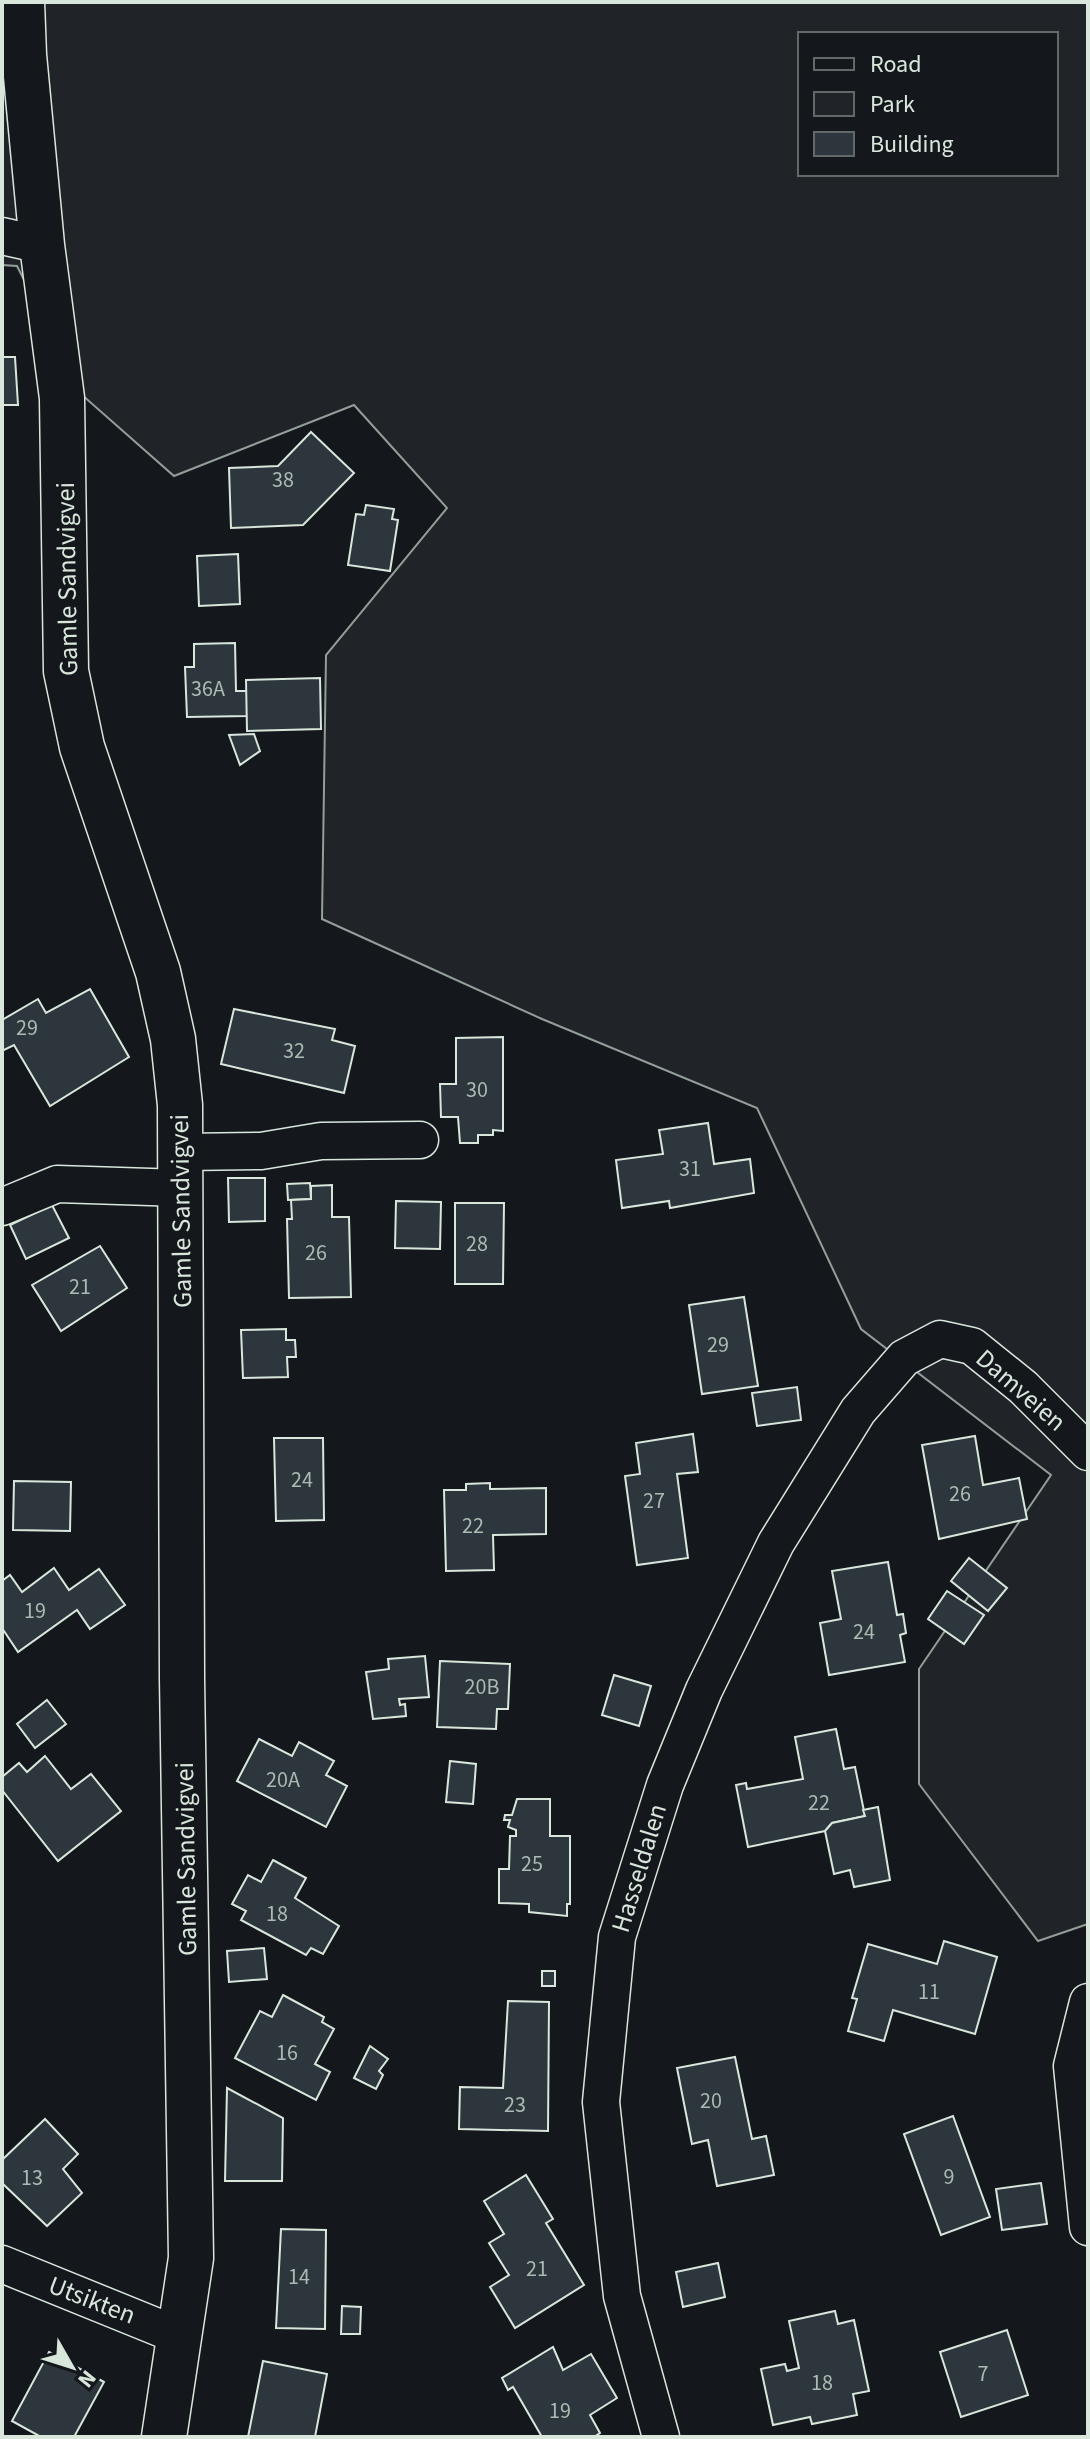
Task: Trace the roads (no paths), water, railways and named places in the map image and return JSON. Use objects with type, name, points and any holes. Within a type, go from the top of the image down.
[{"type":"street","name":"Gamle Sandvigvei","points":[[22,2],[22,241],[62,398],[66,671],[82,747],[158,972],[173,1039],[183,1170],[182,1678],[191,2258],[182,2337],[164,2437]]},
{"type":"street","points":[[2,1207],[57,1184],[183,1170],[261,1151],[321,1141],[420,1140]]},
{"type":"street","name":"Damveien","points":[[904,1358],[940,1339],[972,1346],[1023,1387],[1088,1452]]},
{"type":"street","name":"Hasseldalen","points":[[661,2437],[622,2296],[601,2102],[617,1937],[665,1785],[704,1690],[776,1543],[850,1423],[904,1358]]},
{"type":"street","points":[[1088,2002],[1072,2066],[1088,2227]]},
{"type":"street","name":"Utsikten","points":[[2,2264],[182,2337]]}]
